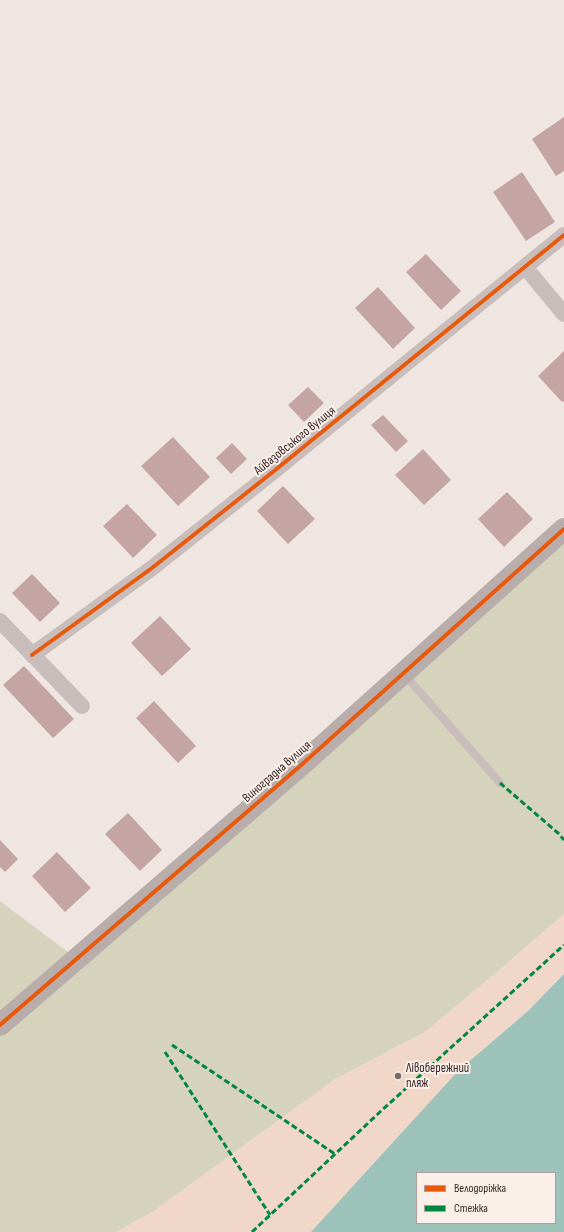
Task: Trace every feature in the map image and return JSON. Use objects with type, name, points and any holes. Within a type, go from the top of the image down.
[{"type":"street","name":"Айвазовського вулиця","points":[[32,655],[152,568],[274,471],[564,235]]},
{"type":"street","points":[[525,267],[564,314]]},
{"type":"street","name":"Виноградна вулиця","points":[[0,1025],[299,767],[564,529]]},
{"type":"street","points":[[0,622],[82,706]]},
{"type":"lane","points":[[404,673],[500,783]]},
{"type":"shaded area","points":[[564,529],[564,914],[425,1032],[332,1081],[214,1232],[0,1232],[0,901],[76,958]]},
{"type":"sand","name":"Лівобережний пляж","points":[[564,914],[564,974],[528,1011],[458,1071],[311,1232],[116,1232],[155,1210],[332,1081],[425,1032]]},
{"type":"water","points":[[564,974],[564,1232],[311,1232],[458,1071],[528,1011]]},
{"type":"building","points":[[564,117],[564,171],[556,176],[532,139]]},
{"type":"building","points":[[522,172],[555,222],[526,241],[493,192]]},
{"type":"building","points":[[426,254],[461,291],[441,310],[406,272]]},
{"type":"building","points":[[378,287],[415,328],[393,349],[355,308]]},
{"type":"building","points":[[564,351],[564,401],[562,402],[538,376]]},
{"type":"building","points":[[308,387],[324,403],[304,422],[288,405]]},
{"type":"building","points":[[383,415],[408,441],[396,452],[371,425]]},
{"type":"building","points":[[173,437],[210,477],[178,506],[141,466]]},
{"type":"building","points":[[232,443],[247,459],[231,474],[216,458]]},
{"type":"building","points":[[423,449],[451,480],[424,505],[395,475]]},
{"type":"building","points":[[283,486],[315,519],[288,544],[257,511]]},
{"type":"building","points":[[507,492],[533,519],[504,547],[478,519]]},
{"type":"building","points":[[127,504],[157,535],[133,558],[103,526]]},
{"type":"building","points":[[32,574],[60,603],[40,622],[12,593]]},
{"type":"building","points":[[160,616],[191,649],[162,676],[131,643]]},
{"type":"building","points":[[24,666],[74,719],[53,738],[3,685]]},
{"type":"building","points":[[154,701],[196,746],[178,763],[136,718]]},
{"type":"building","points":[[128,813],[162,850],[140,871],[105,834]]},
{"type":"building","points":[[0,840],[18,859],[5,872],[0,867]]},
{"type":"building","points":[[57,852],[91,888],[65,912],[32,876]]},
{"type":"marked path","points":[[500,783],[558,833],[564,840]]},
{"type":"marked path","points":[[252,1232],[381,1111],[564,945]]},
{"type":"marked path","points":[[172,1045],[335,1154]]},
{"type":"marked path","points":[[165,1052],[270,1215]]},
{"type":"cycle path","points":[[32,655],[152,568],[274,471],[564,235]]},
{"type":"cycle path","points":[[0,1025],[299,767],[564,529]]},
{"type":"place","name":"Лівобережний пляж","points":[[398,1076]]}]
